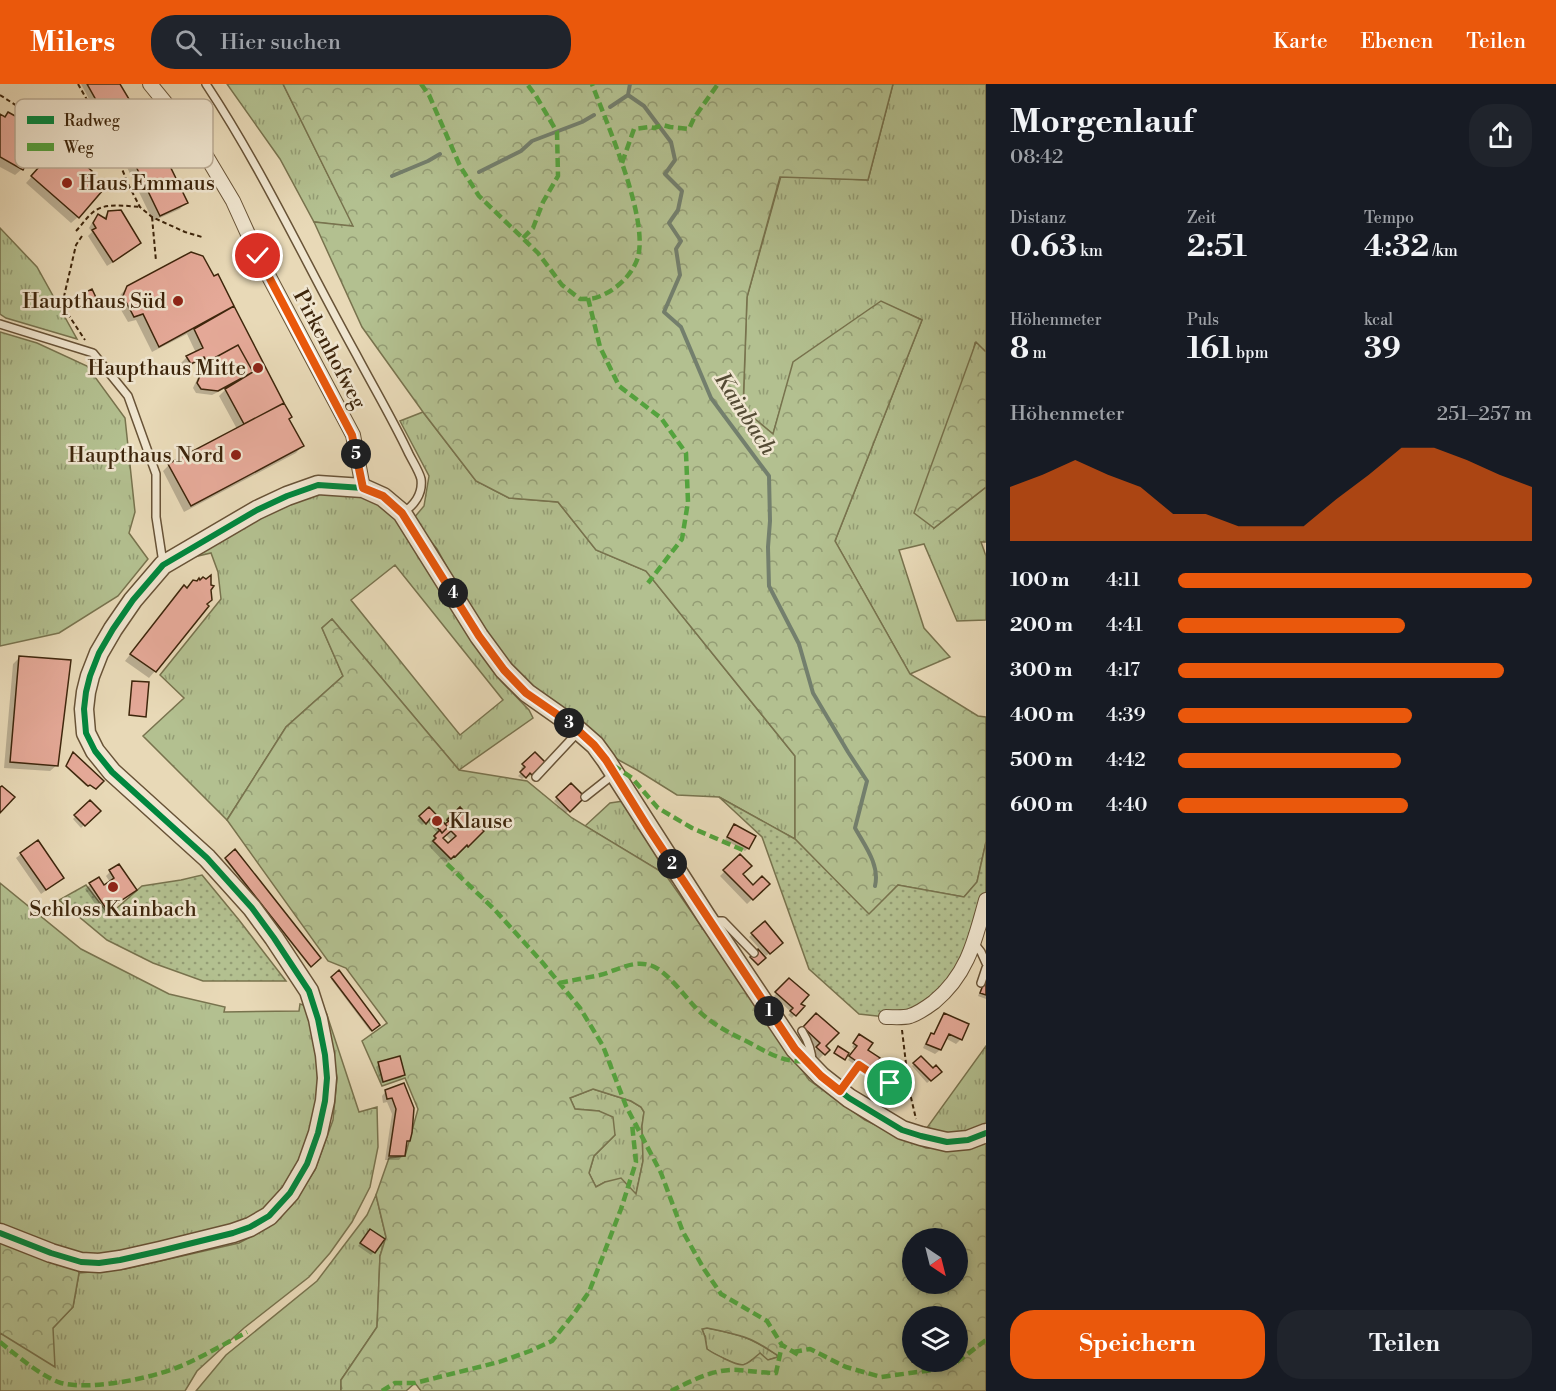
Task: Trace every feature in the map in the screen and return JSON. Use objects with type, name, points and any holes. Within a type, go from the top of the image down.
[{"type":"street","name":"Pirkenhofweg","points":[[150,84],[162,99]]},
{"type":"street","name":"Pirkenhofweg","points":[[213,167],[233,201],[258,256],[352,435],[363,488]]},
{"type":"street","points":[[0,1233],[81,1262],[99,1263],[140,1256],[250,1227],[268,1216],[290,1193],[307,1164],[318,1133],[327,1078],[318,1019],[309,991],[252,908],[207,858],[112,772],[95,751],[86,732],[84,709],[90,676],[99,653],[133,600],[163,565],[258,510],[318,485],[363,488],[383,496],[402,513],[479,636],[504,670],[526,693],[571,724],[594,745],[795,1049],[821,1076],[849,1098],[902,1130],[947,1142],[968,1140],[986,1133]]},
{"type":"street","points":[[886,1017],[908,1016],[922,1011],[944,993],[968,959],[986,900]]},
{"type":"lane","points":[[206,84],[232,123],[272,196],[395,424],[421,479],[420,493],[415,502],[402,513]]},
{"type":"lane","points":[[0,324],[93,353],[128,396],[156,474],[156,518],[163,565]]},
{"type":"lane","points":[[536,777],[579,731]]},
{"type":"lane","points":[[585,797],[614,774]]},
{"type":"lane","points":[[709,921],[723,921],[754,953]]},
{"type":"lane","points":[[974,943],[986,963]]},
{"type":"lane","points":[[981,983],[986,968]]},
{"type":"lane","points":[[802,1031],[812,1053],[812,1067]]},
{"type":"path","points":[[78,84],[87,99]]},
{"type":"path","points":[[0,95],[15,105]]},
{"type":"path","points":[[121,168],[140,207],[152,217],[202,237]]},
{"type":"path","points":[[75,231],[99,208],[140,207]]},
{"type":"path","points":[[152,217],[156,261]]},
{"type":"path","points":[[82,237],[76,244],[62,305],[93,353]]},
{"type":"path","points":[[901,1016],[909,1089],[921,1136]]},
{"type":"path","points":[[840,1091],[859,1065],[884,1082],[890,1083]]},
{"type":"green space","points":[[227,84],[283,84],[354,227],[314,222],[280,159]]},
{"type":"green space","points":[[283,84],[893,84],[868,180],[780,177],[747,297],[743,409],[773,434],[793,362],[881,301],[922,320],[835,541],[910,674],[978,716],[986,717],[986,842],[977,882],[964,897],[898,885],[869,915],[795,839],[795,756],[646,571],[596,550],[558,502],[509,498],[476,481],[362,327],[314,222],[353,226]]},
{"type":"green space","points":[[893,84],[986,84],[986,352],[975,343],[934,528],[986,487],[986,542],[981,542],[986,556],[986,620],[957,621],[924,544],[899,550],[924,628],[950,657],[910,674],[835,541],[922,320],[881,302],[794,362],[773,434],[743,410],[747,297],[781,176],[868,180]]},
{"type":"green space","points":[[0,228],[37,267],[77,339],[6,318],[0,314]]},
{"type":"green space","points":[[0,332],[37,343],[87,366],[125,418],[135,512],[129,533],[148,559],[118,596],[59,633],[0,646]]},
{"type":"green space","points":[[976,342],[986,352],[986,487],[934,528],[914,513]]},
{"type":"green space","points":[[423,412],[476,481],[509,498],[558,502],[596,550],[646,571],[795,756],[795,839],[719,797],[677,795],[615,758],[530,690],[475,618],[437,549],[413,519],[424,506],[429,476],[400,421]]},
{"type":"green space","points":[[345,492],[373,499],[402,522],[459,618],[501,681],[529,710],[533,718],[459,770],[332,619],[322,628],[343,676],[286,727],[227,820],[143,736],[184,698],[160,675],[221,599],[218,572],[211,553],[194,557],[274,510],[323,493]],"holes":[[[395,565],[503,700],[460,735],[351,600]]]},
{"type":"green space","points":[[332,619],[459,770],[527,781],[572,818],[665,874],[809,1080],[865,1120],[926,1148],[952,1149],[986,1141],[986,1391],[421,1391],[415,1383],[406,1391],[341,1391],[341,1380],[377,1327],[380,1256],[386,1237],[376,1195],[389,1158],[405,1156],[418,1109],[405,1078],[382,1086],[362,1041],[387,1023],[346,968],[328,961],[227,820],[286,727],[343,676],[322,628]],"holes":[[[460,807],[468,846],[451,859],[433,841],[436,838],[434,836],[449,821],[447,819]],[[593,1089],[631,1101],[641,1107],[644,1112],[643,1161],[636,1194],[621,1178],[596,1187],[589,1173],[594,1156],[615,1135],[613,1117],[599,1111],[575,1109],[570,1098]],[[707,1328],[751,1339],[778,1357],[768,1360],[760,1353],[744,1365],[736,1364],[707,1349],[702,1329]]]},
{"type":"green space","points":[[719,797],[795,839],[869,914],[898,885],[964,897],[977,882],[986,842],[986,900],[968,959],[922,1011],[886,1017],[859,1014],[809,969],[762,837]]},
{"type":"green space","points":[[630,800],[706,916],[665,874],[585,826],[610,803]]},
{"type":"green space","points":[[202,875],[286,981],[203,981],[153,963],[107,940],[59,900],[86,885],[109,915],[142,886]]},
{"type":"green space","points":[[0,883],[81,949],[169,994],[225,1007],[224,1012],[299,1011],[300,1004],[307,1006],[317,1050],[318,1103],[306,1146],[289,1183],[257,1217],[159,1246],[73,1258],[0,1229]]},
{"type":"green space","points":[[326,1012],[359,1112],[377,1107],[378,1147],[370,1187],[352,1222],[330,1253],[309,1277],[244,1328],[197,1371],[185,1391],[0,1391],[0,1333],[9,1337],[53,1328],[73,1307],[79,1273],[125,1269],[239,1243],[269,1227],[292,1205],[315,1170],[333,1120],[337,1078]]},
{"type":"green space","points":[[986,1046],[986,1141],[952,1149],[926,1148],[921,1136]]},
{"type":"green space","points":[[593,1089],[631,1101],[641,1107],[644,1112],[643,1161],[636,1194],[605,1182],[596,1187],[589,1173],[594,1156],[615,1135],[599,1111],[575,1109],[570,1098]]},
{"type":"green space","points":[[376,1195],[386,1237],[380,1256],[377,1327],[341,1380],[341,1391],[196,1391],[226,1355],[317,1281],[367,1215]]},
{"type":"green space","points":[[0,1229],[73,1258],[79,1273],[73,1307],[53,1328],[55,1367],[0,1333]]},
{"type":"green space","points":[[707,1328],[746,1338],[778,1357],[768,1360],[752,1360],[742,1365],[732,1363],[707,1349],[702,1329]]},
{"type":"building","points":[[87,84],[120,84],[129,99],[95,99]]},
{"type":"building","points":[[8,112],[15,116],[15,165],[0,157],[0,114],[5,117]]},
{"type":"building","name":"Haus Emmaus","points":[[38,168],[89,168],[92,171],[87,176],[103,190],[79,218],[31,176]]},
{"type":"building","points":[[137,168],[171,168],[188,203],[160,216]]},
{"type":"building","points":[[121,210],[141,243],[113,262],[92,230],[96,228],[93,223],[98,214],[106,219],[108,211]]},
{"type":"building","name":"Haupthaus Süd","points":[[191,252],[203,256],[214,276],[218,274],[234,306],[159,347],[143,314],[134,317],[123,296],[127,286]]},
{"type":"building","points":[[92,289],[99,304],[89,309],[82,294]]},
{"type":"building","name":"Haupthaus Mitte","points":[[234,306],[284,403],[244,424],[225,389],[253,372],[238,345],[207,362],[204,357],[191,364],[186,356],[203,348],[194,329]]},
{"type":"building","points":[[238,345],[253,372],[218,391],[201,389],[197,383],[207,362]]},
{"type":"building","name":"Haupthaus Nord","points":[[284,403],[292,417],[289,419],[304,446],[191,506],[168,464]]},
{"type":"building","points":[[211,575],[211,585],[214,586],[211,590],[212,600],[207,604],[209,606],[156,672],[130,654],[184,585],[187,588],[193,580],[197,581],[203,577],[206,579]]},
{"type":"building","points":[[19,656],[71,660],[58,766],[10,762]]},
{"type":"building","points":[[132,681],[149,682],[146,717],[129,715]]},
{"type":"building","points":[[73,752],[104,781],[96,789],[88,786],[66,766]]},
{"type":"building","points":[[535,752],[546,763],[526,778],[520,772],[525,767],[522,764]]},
{"type":"building","points":[[571,783],[585,797],[570,812],[556,797]]},
{"type":"building","points":[[2,786],[15,797],[0,813],[0,787]]},
{"type":"building","points":[[90,800],[101,811],[85,826],[74,815]]},
{"type":"building","name":"Klause","points":[[429,807],[448,827],[442,833],[430,819],[426,824],[419,816]]},
{"type":"building","points":[[460,807],[484,831],[468,847],[467,845],[451,859],[433,841],[436,838],[434,836],[440,830],[442,833],[448,827],[445,824],[449,821],[447,820]],"holes":[[[451,831],[456,836],[448,843],[443,838]]]},
{"type":"building","points":[[734,824],[756,836],[749,849],[727,837]]},
{"type":"building","points":[[38,840],[64,878],[46,890],[20,853]]},
{"type":"building","points":[[235,849],[321,958],[311,967],[225,858]]},
{"type":"building","points":[[740,854],[752,866],[743,874],[753,885],[762,876],[770,884],[753,900],[723,870]]},
{"type":"building","name":"Schloss Kainbach","points":[[119,864],[137,890],[107,910],[89,883],[99,877],[104,885],[114,878],[109,870]]},
{"type":"building","points":[[765,921],[783,943],[770,954],[751,933]]},
{"type":"building","points":[[758,949],[766,958],[758,965],[750,957]]},
{"type":"building","points":[[339,970],[380,1025],[372,1031],[331,977]]},
{"type":"building","points":[[986,977],[986,995],[980,993]]},
{"type":"building","points":[[789,978],[809,995],[801,1004],[805,1006],[796,1016],[790,1011],[793,1008],[775,992]]},
{"type":"building","points":[[816,1013],[839,1033],[826,1046],[830,1050],[825,1055],[816,1047],[820,1043],[803,1027]]},
{"type":"building","points":[[944,1013],[969,1024],[962,1040],[949,1034],[941,1050],[926,1044],[931,1033],[934,1034]]},
{"type":"building","points":[[859,1034],[873,1043],[868,1050],[880,1058],[871,1071],[849,1056],[857,1046],[853,1043]]},
{"type":"building","points":[[838,1046],[849,1053],[845,1060],[834,1053]]},
{"type":"building","points":[[400,1056],[405,1075],[383,1082],[378,1062]]},
{"type":"building","points":[[921,1056],[933,1068],[936,1065],[942,1072],[931,1081],[913,1063]]},
{"type":"building","points":[[404,1083],[414,1108],[412,1133],[410,1141],[407,1141],[405,1156],[389,1156],[396,1109],[392,1098],[387,1099],[385,1090]]},
{"type":"building","points":[[883,1084],[903,1090],[899,1105],[879,1099]]},
{"type":"building","points":[[370,1229],[385,1239],[375,1253],[360,1243]]},
{"type":"waterway","name":"Kainbach","points":[[630,84],[628,95],[644,106],[671,142],[675,160],[665,174],[682,191],[678,210],[669,223],[681,241],[676,249],[680,275],[664,312],[681,327],[711,398],[769,476],[769,586],[799,644],[813,693],[867,781],[855,828],[874,863],[875,886]]},
{"type":"waterway","points":[[610,107],[628,95]]},
{"type":"waterway","points":[[479,172],[521,151],[532,141],[582,122],[594,115]]},
{"type":"waterway","points":[[392,176],[440,154]]},
{"type":"marked path","points":[[421,84],[429,95],[460,166],[479,196],[538,253],[562,285],[580,299],[598,297],[622,282],[631,272],[637,260],[640,243],[633,198],[592,84]]},
{"type":"marked path","points":[[523,238],[533,228],[543,202],[558,176],[557,132],[527,84]]},
{"type":"marked path","points":[[622,163],[634,129],[663,125],[689,129],[718,84]]},
{"type":"marked path","points":[[588,298],[600,347],[619,386],[661,418],[686,453],[688,502],[682,539],[648,583]]},
{"type":"marked path","points":[[613,765],[632,778],[658,808],[692,828],[745,851]]},
{"type":"marked path","points":[[447,864],[494,909],[580,1008],[603,1046],[626,1106],[661,1173],[683,1232],[721,1294],[767,1321],[782,1345],[800,1356]]},
{"type":"marked path","points":[[559,983],[600,975],[630,965],[649,965],[662,971],[702,1014],[722,1028],[777,1056],[806,1061]]},
{"type":"marked path","points":[[382,1391],[395,1383],[415,1383],[499,1362],[552,1341],[589,1292],[621,1209],[636,1162],[632,1124]]},
{"type":"marked path","points":[[0,1342],[29,1365],[54,1380],[75,1385],[91,1385],[127,1381],[177,1368],[247,1332]]},
{"type":"marked path","points":[[968,1354],[986,1340]]},
{"type":"marked path","points":[[671,1391],[703,1376],[721,1371],[776,1373],[782,1345]]},
{"type":"marked path","points":[[793,1352],[810,1349],[846,1367],[881,1377],[917,1372]]},
{"type":"cycle path","points":[[0,1233],[81,1262],[99,1263],[120,1260],[250,1227],[269,1216],[290,1193],[307,1164],[318,1133],[327,1078],[318,1019],[309,991],[252,908],[207,858],[112,772],[95,751],[86,733],[84,709],[90,676],[99,653],[133,600],[163,565],[257,510],[318,485],[363,488],[383,497],[402,513],[479,636],[504,670],[527,693],[571,724],[595,745],[795,1049],[821,1076],[849,1098],[902,1130],[947,1142],[968,1140],[986,1133]]},
{"type":"place","name":"Haus Emmaus","points":[[67,183]]},
{"type":"place","name":"Haupthaus Süd","points":[[178,301]]},
{"type":"place","name":"Haupthaus Mitte","points":[[258,368]]},
{"type":"place","name":"Haupthaus Nord","points":[[236,455]]},
{"type":"place","name":"Klause","points":[[437,821]]},
{"type":"place","name":"Schloss Kainbach","points":[[113,887]]},
{"type":"route","points":[[258,256],[352,435],[363,488],[383,496],[402,513],[479,636],[504,670],[526,693],[571,724],[594,745],[606,760],[709,921],[795,1049],[821,1076],[840,1091],[859,1065],[884,1082],[890,1083]]}]
